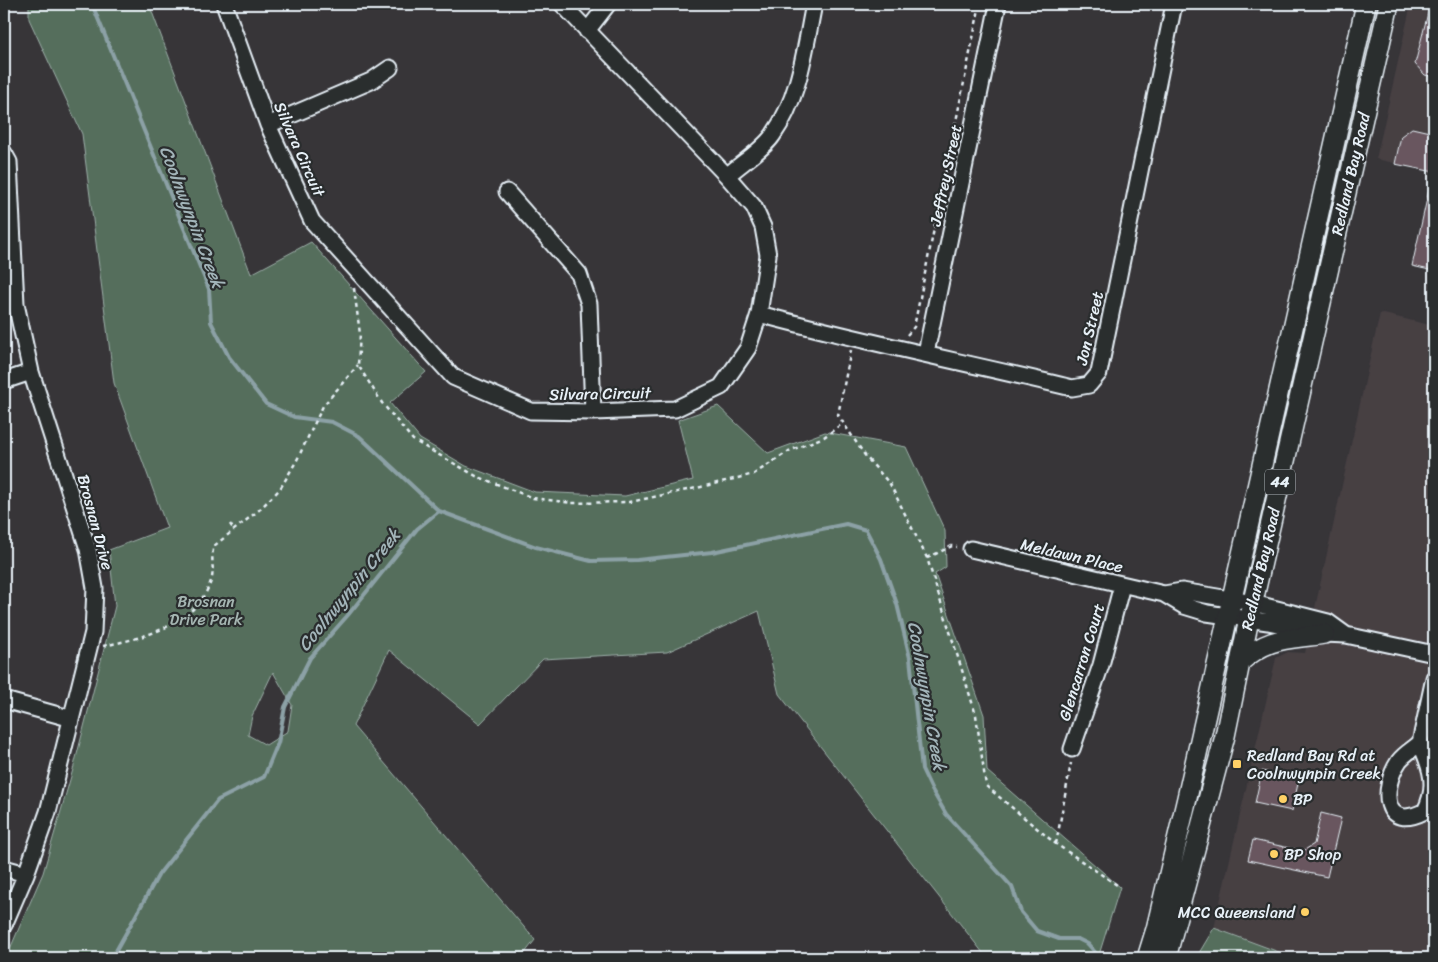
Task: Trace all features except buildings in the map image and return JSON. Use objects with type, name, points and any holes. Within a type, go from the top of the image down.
[{"type":"main road","name":"Redland Bay Road","points":[[1147,958],[1156,929],[1185,807],[1366,4]]},
{"type":"main road","name":"Redland Bay Road","points":[[1166,958],[1223,745],[1250,611],[1389,4]]},
{"type":"main road","points":[[1240,662],[1260,646],[1269,642],[1324,634]]},
{"type":"street","name":"Silvara Circuit","points":[[224,4],[268,125],[312,221],[453,377],[531,412],[676,409],[721,387],[748,348],[759,314],[768,254],[763,227],[754,207],[727,176],[562,4]]},
{"type":"street","points":[[587,31],[608,4]]},
{"type":"street","points":[[727,176],[773,136],[784,115],[795,91],[814,4]]},
{"type":"street","name":"Jeffrey Street","points":[[926,353],[998,4]]},
{"type":"street","name":"Jon Street","points":[[759,314],[853,339],[926,353],[1072,388],[1089,384],[1099,373],[1174,4]]},
{"type":"street","points":[[268,125],[371,81],[390,68]]},
{"type":"street","name":"Brosnan Drive","points":[[4,153],[9,162],[9,237],[16,304],[31,372],[88,549],[95,588],[92,632],[69,718],[48,812],[26,874],[4,925]]},
{"type":"street","points":[[507,192],[579,274],[590,304],[593,412]]},
{"type":"street","points":[[4,381],[31,372]]},
{"type":"street","name":"Meldawn Place","points":[[971,549],[1164,594],[1184,606],[1206,613],[1229,608],[1250,611]]},
{"type":"street","name":"Glencarron Court","points":[[1072,749],[1101,665],[1122,585]]},
{"type":"street","points":[[1250,611],[1324,634],[1346,635],[1434,654]]},
{"type":"street","points":[[1250,611],[1328,622],[1346,635]]},
{"type":"street","points":[[1420,743],[1400,759],[1387,787],[1389,805],[1394,813],[1404,817],[1415,816],[1425,811],[1433,790],[1430,769],[1420,743],[1434,678]]},
{"type":"street","points":[[4,700],[69,718]]},
{"type":"street","points":[[4,868],[26,874]]},
{"type":"path","points":[[900,338],[914,331],[980,4]]},
{"type":"path","points":[[360,274],[355,282],[354,294],[360,334],[358,365],[382,403],[413,440],[476,476],[533,498],[572,503],[630,502],[702,487],[754,474],[790,451],[824,437],[842,424]]},
{"type":"path","points":[[853,339],[838,415],[842,424],[866,457],[890,484],[927,558],[976,715],[986,786],[1056,844],[1120,887]]},
{"type":"path","points":[[88,649],[133,640],[169,627],[193,609],[207,592],[212,578],[214,546],[259,510],[280,489],[297,460],[311,427],[323,406],[358,365]]},
{"type":"path","points":[[230,524],[234,530]]},
{"type":"path","points":[[927,558],[952,546],[971,549]]},
{"type":"path","points":[[1056,844],[1072,749]]},
{"type":"shaded area","points":[[1411,4],[1434,4],[1434,172],[1376,159]]},
{"type":"shaded area","points":[[1380,313],[1434,326],[1434,958],[1295,958],[1214,928],[1276,658],[1288,652],[1305,653]]},
{"type":"green space","name":"Brosnan Drive Park","points":[[29,4],[149,4],[251,274],[311,242],[426,372],[390,403],[420,439],[466,466],[535,492],[625,496],[693,480],[678,420],[718,406],[768,453],[825,432],[906,447],[945,531],[946,567],[935,574],[984,715],[987,771],[1120,887],[1098,958],[987,958],[779,694],[759,611],[667,652],[543,659],[480,724],[389,650],[353,726],[535,940],[521,958],[6,958],[43,873],[74,766],[115,606],[109,550],[167,528],[114,383],[82,134],[29,19]],"holes":[[[273,672],[292,705],[288,731],[266,745],[248,735],[252,716]]]},
{"type":"green space","points":[[1214,928],[1295,958],[1196,958]]},
{"type":"waterway","name":"Coolnwynpin Creek","points":[[92,4],[209,289],[211,322],[229,357],[266,404],[294,417],[332,422],[359,436],[439,511],[536,547],[591,561],[637,560],[712,552],[846,524],[866,530],[881,559],[897,604],[910,658],[922,769],[932,790],[946,814],[1012,887],[1021,912],[1037,931],[1059,939],[1078,939],[1088,944],[1100,958]]},
{"type":"waterway","name":"Coolnwynpin Creek","points":[[112,958],[159,874],[218,800],[264,777],[278,743],[285,707],[310,658],[348,615],[417,529],[439,511]]},
{"type":"place","name":"Redland Bay Rd at Coolnwynpin Creek","points":[[1237,764]]},
{"type":"place","name":"BP","points":[[1283,799]]},
{"type":"place","name":"BP Shop","points":[[1274,854]]},
{"type":"place","name":"MCC Queensland","points":[[1305,912]]}]
